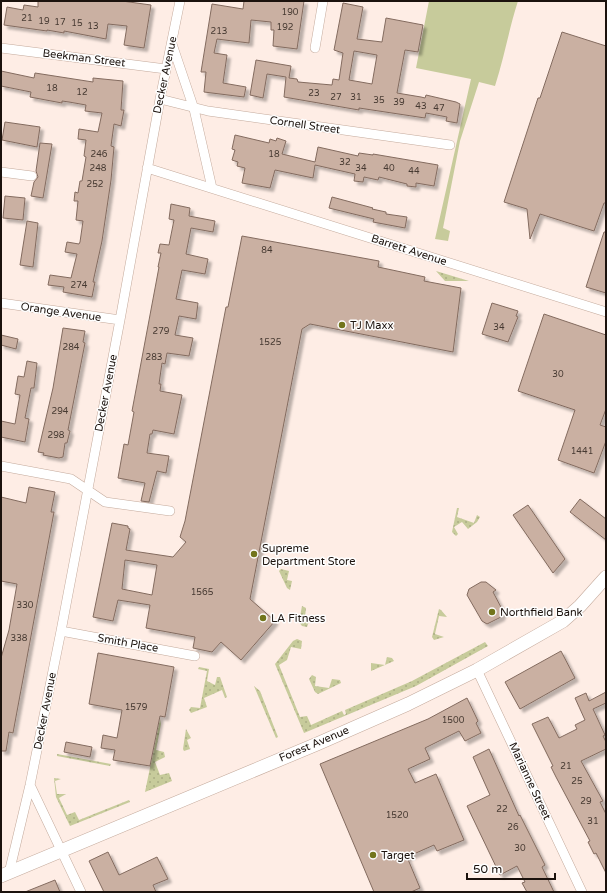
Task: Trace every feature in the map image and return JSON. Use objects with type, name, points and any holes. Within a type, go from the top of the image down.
[{"type":"main road","name":"Forest Avenue","points":[[5,874],[317,744],[408,704],[477,670],[563,621],[605,581]]},
{"type":"street","name":"Decker Avenue","points":[[5,874],[30,785],[61,631],[160,99],[180,1]]},
{"type":"street","points":[[315,48],[323,1]]},
{"type":"street","points":[[172,44],[194,109],[212,188]]},
{"type":"street","name":"Beekman Street","points":[[1,48],[166,69]]},
{"type":"street","name":"Cornell Street","points":[[160,99],[194,109],[450,145]]},
{"type":"street","name":"Barrett Avenue","points":[[148,168],[606,312]]},
{"type":"street","points":[[1,172],[32,176]]},
{"type":"street","name":"Orange Avenue","points":[[1,303],[120,320]]},
{"type":"street","points":[[1,466],[71,479],[105,502],[170,511]]},
{"type":"street","name":"Smith Place","points":[[61,631],[194,656]]},
{"type":"street","name":"Marianne Street","points":[[477,670],[582,892]]},
{"type":"street","points":[[30,785],[82,892]]},
{"type":"green space","points":[[429,1],[518,1],[495,86],[479,82],[460,141],[443,228],[450,231],[448,241],[435,239],[471,79],[416,68]]},
{"type":"green space","points":[[436,271],[469,281],[445,281]]},
{"type":"green space","points":[[457,508],[459,508],[457,517],[474,523],[477,515],[480,517],[477,522],[468,529],[462,522],[454,527],[458,534],[456,536],[452,532]]},
{"type":"green space","points":[[281,569],[289,571],[287,580],[292,581],[290,590],[287,588],[279,571]]},
{"type":"green space","points":[[302,606],[306,608],[305,617],[310,618],[307,627],[302,626],[299,622]]},
{"type":"green space","points":[[439,609],[447,617],[439,616],[435,634],[444,637],[434,640],[432,637]]},
{"type":"green space","points":[[297,639],[302,641],[301,649],[291,647],[287,660],[279,665],[300,717],[307,716],[311,725],[342,711],[344,715],[346,714],[345,710],[412,681],[485,642],[488,646],[416,686],[304,733],[275,664],[293,641]]},
{"type":"green space","points":[[387,657],[392,658],[394,661],[385,665]]},
{"type":"green space","points":[[371,663],[385,665],[371,671]]},
{"type":"green space","points":[[199,667],[209,669],[207,681],[215,685],[217,677],[220,677],[227,697],[225,698],[222,690],[204,698],[207,707],[191,713],[189,710],[191,707],[200,708],[207,671],[198,669]]},
{"type":"green space","points":[[312,675],[316,677],[315,686],[329,688],[332,679],[340,680],[341,683],[318,694],[315,692],[309,679]]},
{"type":"green space","points":[[254,686],[260,691],[278,737],[276,738]]},
{"type":"green space","points":[[160,719],[161,724],[156,750],[164,752],[165,757],[155,762],[160,775],[169,773],[172,781],[145,792]]},
{"type":"green space","points":[[186,729],[191,738],[187,740],[190,749],[184,751],[183,749]]},
{"type":"green space","points":[[57,754],[111,764],[110,766],[57,756]]},
{"type":"green space","points":[[54,778],[61,779],[55,781],[57,794],[66,794],[59,798],[67,815],[75,812],[79,820],[129,800],[130,802],[70,826],[56,797]]},
{"type":"building","points":[[38,1],[122,1],[151,5],[144,48],[124,45],[127,26],[108,24],[106,39],[64,31],[64,33],[4,25],[7,7],[23,10],[24,5],[38,7]]},
{"type":"building","points":[[244,1],[304,1],[297,49],[273,46],[274,30],[271,30],[271,22],[251,20],[249,43],[217,39],[214,53],[227,55],[223,83],[246,87],[244,97],[204,92],[206,72],[201,72],[212,4],[243,9]]},
{"type":"building","points":[[343,3],[363,7],[357,39],[382,42],[386,18],[423,25],[418,52],[405,50],[397,93],[425,98],[426,95],[460,104],[457,123],[446,121],[447,117],[426,113],[425,118],[359,108],[359,110],[284,97],[286,77],[267,74],[263,98],[250,95],[256,60],[291,66],[289,78],[297,79],[298,82],[332,85],[333,79],[339,80],[343,53],[334,50]],"holes":[[[354,51],[377,55],[372,84],[349,80]]]},
{"type":"building","points":[[562,32],[606,46],[606,203],[604,203],[594,231],[540,214],[530,239],[527,209],[504,202],[538,98],[540,98]]},
{"type":"building","points":[[1,71],[34,78],[35,73],[93,82],[93,78],[123,81],[121,110],[124,110],[121,126],[114,124],[111,146],[114,147],[111,180],[102,241],[93,282],[95,282],[92,297],[63,292],[64,287],[48,285],[50,275],[71,278],[77,254],[65,252],[67,242],[79,244],[83,221],[76,220],[78,201],[74,201],[75,192],[78,193],[80,181],[82,181],[86,157],[84,156],[86,140],[78,139],[79,129],[98,132],[102,113],[85,111],[86,105],[62,101],[62,103],[30,97],[31,92],[1,86]]},
{"type":"building","points":[[5,122],[40,127],[37,147],[2,140]]},
{"type":"building","points":[[235,135],[269,143],[270,139],[276,141],[277,138],[286,141],[282,154],[315,162],[318,147],[358,156],[359,153],[373,154],[438,165],[434,186],[416,183],[416,187],[407,186],[407,184],[379,177],[378,180],[364,177],[363,182],[354,181],[355,174],[315,165],[313,178],[275,170],[270,188],[242,183],[245,168],[237,166],[238,162],[232,160],[235,150],[232,149]]},
{"type":"building","points":[[40,143],[52,144],[43,198],[31,196],[34,182],[38,177],[36,171]]},
{"type":"building","points":[[5,196],[25,198],[23,220],[3,218]]},
{"type":"building","points":[[332,197],[386,212],[386,214],[407,217],[405,228],[373,222],[374,219],[329,208]]},
{"type":"building","points":[[171,204],[190,208],[189,216],[215,221],[213,232],[191,228],[186,254],[208,259],[205,274],[182,270],[176,299],[198,303],[196,319],[179,316],[175,335],[193,338],[189,356],[167,353],[165,364],[162,363],[159,384],[161,384],[160,391],[182,395],[174,434],[153,430],[152,434],[150,434],[147,453],[169,456],[166,473],[157,471],[149,502],[141,501],[145,483],[118,478],[124,444],[128,445],[134,412],[132,411],[159,267],[161,253],[158,253],[160,244],[169,245],[174,220],[169,219]]},
{"type":"building","points":[[27,221],[38,223],[33,267],[20,265]]},
{"type":"building","points":[[604,232],[606,232],[606,293],[586,287]]},
{"type":"building","points":[[242,236],[379,261],[378,267],[425,277],[424,281],[461,288],[453,352],[310,324],[302,329],[250,599],[275,621],[241,660],[221,642],[212,652],[193,648],[195,637],[146,628],[150,605],[118,600],[113,621],[93,617],[112,523],[128,526],[130,529],[126,550],[173,557],[186,542],[180,537],[185,521],[226,307],[228,307]],"holes":[[[125,560],[157,565],[152,595],[122,589]]]},
{"type":"building","points":[[492,303],[518,311],[516,316],[518,317],[508,342],[482,334]]},
{"type":"building","points":[[544,314],[606,335],[606,409],[600,425],[606,427],[606,441],[594,473],[558,460],[575,410],[518,391]]},
{"type":"building","points":[[63,328],[85,331],[83,342],[85,343],[68,430],[70,431],[67,443],[65,443],[63,457],[59,458],[43,455],[44,453],[38,452],[53,388]]},
{"type":"building","points":[[1,335],[18,339],[16,349],[1,345]]},
{"type":"building","points":[[27,361],[37,363],[34,388],[31,388],[25,418],[29,419],[25,442],[1,437],[1,421],[15,424],[20,395],[15,394],[18,376],[24,377]]},
{"type":"building","points":[[29,487],[55,492],[51,512],[54,512],[13,733],[9,732],[6,751],[1,751],[1,658],[9,630],[17,584],[1,581],[1,497],[26,503]]},
{"type":"building","points":[[580,499],[606,519],[606,540],[570,512]]},
{"type":"building","points":[[528,505],[565,559],[553,573],[513,515]]},
{"type":"building","points":[[481,582],[486,582],[496,590],[493,592],[503,611],[501,617],[487,624],[482,621],[467,595],[469,589]]},
{"type":"building","points":[[561,651],[575,678],[520,709],[505,682]]},
{"type":"building","points":[[98,653],[174,667],[165,717],[160,716],[150,766],[113,760],[115,750],[101,748],[103,735],[117,738],[122,710],[89,704]]},
{"type":"building","points":[[606,692],[606,703],[593,709],[605,735],[603,736],[606,742],[606,749],[581,761],[603,801],[600,802],[606,814],[606,873],[596,853],[594,854],[588,842],[590,841],[551,767],[553,766],[532,724],[548,717],[559,738],[577,729],[575,725],[585,720],[575,698],[586,693],[589,701]]},
{"type":"building","points":[[467,698],[478,721],[476,723],[481,733],[465,741],[459,731],[425,748],[430,759],[408,769],[415,783],[436,774],[464,840],[437,851],[434,845],[407,857],[420,888],[411,892],[374,892],[320,764],[428,719]]},
{"type":"building","points":[[66,742],[92,747],[90,757],[64,752]]},
{"type":"building","points":[[489,749],[519,816],[520,815],[545,865],[542,867],[554,892],[527,892],[522,883],[525,882],[517,866],[500,875],[467,806],[490,795],[473,757]]},
{"type":"building","points":[[108,852],[119,875],[157,857],[168,879],[153,885],[156,892],[104,892],[89,861]]},
{"type":"building","points":[[55,880],[60,892],[25,892]]},
{"type":"place","name":"TJ Maxx","points":[[342,325]]},
{"type":"place","name":"Supreme Department Store","points":[[254,554]]},
{"type":"place","name":"Northfield Bank","points":[[492,612]]},
{"type":"place","name":"LA Fitness","points":[[263,618]]},
{"type":"place","name":"Target","points":[[373,855]]}]
